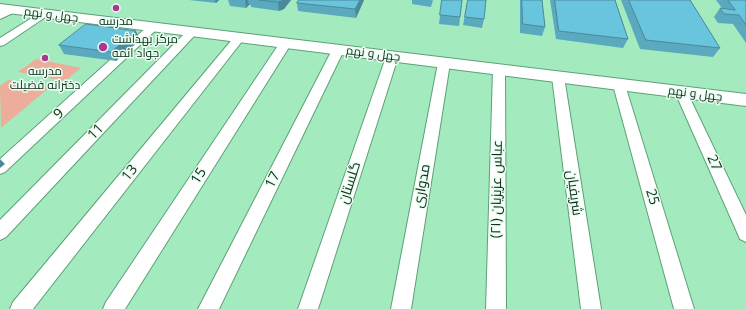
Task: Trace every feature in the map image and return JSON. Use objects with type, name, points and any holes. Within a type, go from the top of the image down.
[{"type":"street","name":"چهل و نهم","points":[[3,9],[746,100]]},
{"type":"street","name":"چهل و نهم","points":[[3,9],[746,88]]},
{"type":"street","points":[[0,42],[43,14]]},
{"type":"street","name":"9","points":[[2,163],[153,27]]},
{"type":"street","name":"11","points":[[0,232],[192,32]]},
{"type":"street","name":"13","points":[[20,309],[239,38]]},
{"type":"street","name":"15","points":[[113,309],[285,44]]},
{"type":"street","name":"17","points":[[208,309],[338,50]]},
{"type":"street","name":"گلستان","points":[[308,309],[392,57]]},
{"type":"street","name":"مدواری","points":[[401,309],[444,63]]},
{"type":"street","name":"عباس عزیزیان (۲۱)","points":[[496,309],[499,70]]},
{"type":"street","name":"شریفیان","points":[[558,77],[590,309]]},
{"type":"street","name":"25","points":[[619,85],[684,309]]},
{"type":"street","name":"27","points":[[682,92],[746,234]]},
{"type":"shaded area","points":[[36,59],[81,68],[65,81],[18,72]]},
{"type":"shaded area","points":[[8,80],[50,87],[1,128],[0,86]]},
{"type":"building","points":[[259,0],[283,0],[278,2]]},
{"type":"building","points":[[299,0],[360,0],[355,9],[297,3]]},
{"type":"building","points":[[442,0],[462,0],[460,17],[440,15]]},
{"type":"building","points":[[468,0],[486,0],[484,19],[465,17]]},
{"type":"building","points":[[522,0],[542,0],[545,27],[523,24]]},
{"type":"building","points":[[555,0],[615,0],[628,39],[559,31]]},
{"type":"building","points":[[629,0],[690,0],[720,48],[646,40]]},
{"type":"building","points":[[728,0],[746,0],[746,25],[739,15],[724,14],[720,8],[735,10]]},
{"type":"building","points":[[86,24],[136,31],[111,52],[59,45]]},
{"type":"place","name":"مدرسه","points":[[116,8]]},
{"type":"place","name":"مرکز بهداشت جواد ائمه","points":[[103,47]]},
{"type":"place","name":"مدرسه دخترانه فضیلت","points":[[45,58]]}]
